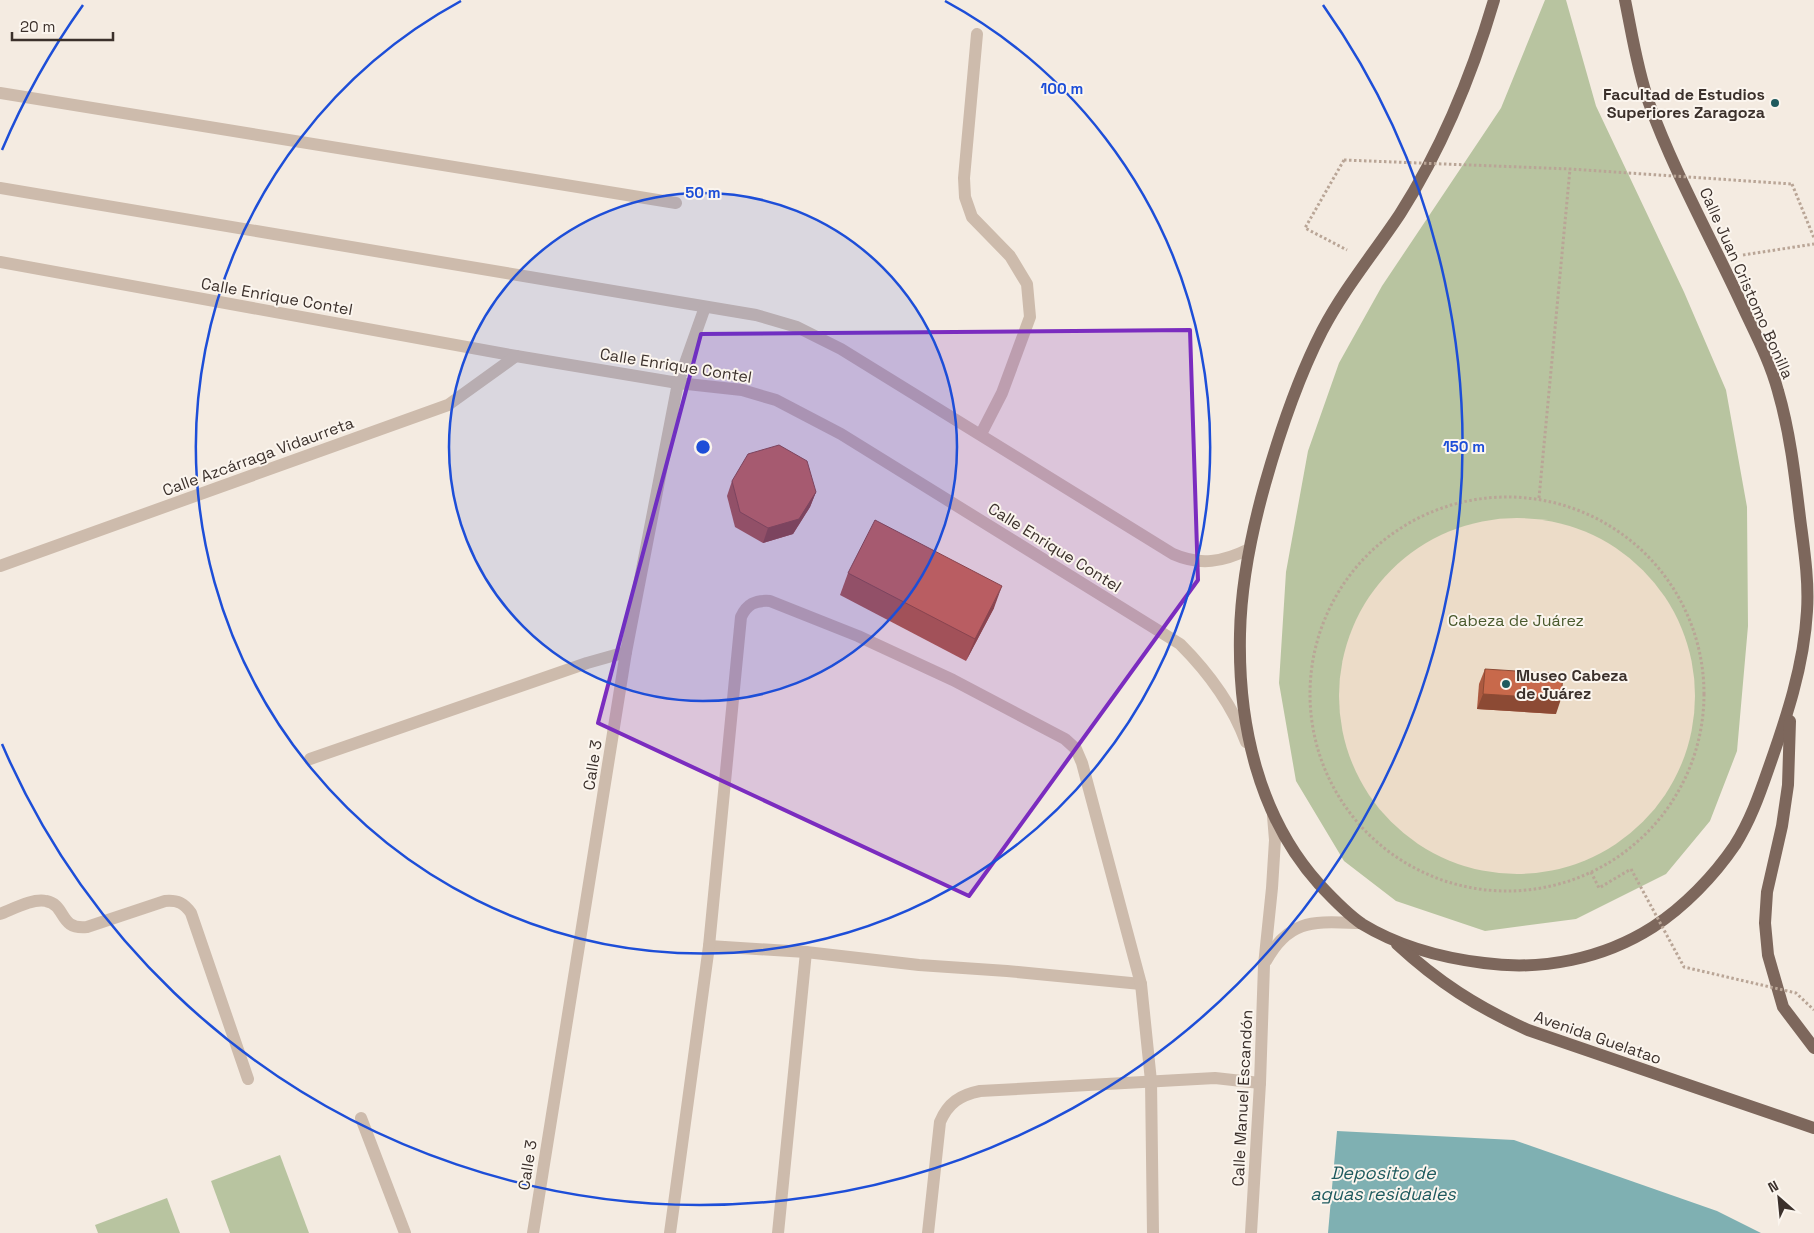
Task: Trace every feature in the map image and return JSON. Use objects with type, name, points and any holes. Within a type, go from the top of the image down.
[{"type":"main road","name":"Calle Juan Cristomo Bonilla","points":[[1494,0],[1468,77],[1433,156],[1400,214],[1366,260],[1324,329],[1290,402],[1277,441],[1249,549],[1242,597],[1240,665],[1244,716],[1252,758],[1273,816],[1308,872],[1333,900],[1360,923],[1392,939],[1425,951],[1460,960],[1492,964],[1526,965],[1583,958],[1630,940],[1657,925],[1680,906],[1718,866],[1733,847],[1758,800],[1790,711],[1811,616],[1811,578],[1787,429],[1778,389],[1759,341],[1669,154],[1647,96],[1625,0]]},
{"type":"main road","points":[[1790,711],[1788,785],[1782,826],[1767,892],[1766,931],[1768,955],[1784,1007],[1814,1048]]},
{"type":"main road","name":"Avenida Guelatao","points":[[1392,939],[1425,969],[1461,996],[1493,1014],[1528,1030],[1814,1128]]},
{"type":"street","points":[[977,34],[964,178],[965,197],[972,216],[1010,256],[1027,284],[1030,318],[1002,393],[981,434]]},
{"type":"street","points":[[0,93],[676,203]]},
{"type":"street","points":[[0,188],[756,315],[797,327],[841,349],[1187,561],[1218,561],[1249,549]]},
{"type":"street","name":"Calle Enrique Contel","points":[[0,262],[516,356],[678,382],[742,390],[776,400],[841,434],[1180,644],[1213,680],[1229,704],[1252,758]]},
{"type":"street","name":"Calle 3","points":[[533,1233],[626,652],[678,382],[705,307]]},
{"type":"street","name":"Calle Azcárraga Vidaurreta","points":[[0,566],[448,405],[516,356]]},
{"type":"street","points":[[670,1233],[709,946],[741,618],[751,604],[760,601],[770,602],[858,636],[953,680],[1065,739],[1076,749],[1082,763],[1141,984],[1152,1081],[1153,1233]]},
{"type":"street","points":[[310,760],[586,663],[626,652]]},
{"type":"street","name":"Calle Manuel Escandón","points":[[1251,1233],[1260,1083],[1264,965],[1272,888],[1273,816]]},
{"type":"street","points":[[0,914],[36,902],[46,901],[56,905],[67,923],[77,928],[87,927],[165,901],[176,900],[185,905],[191,913],[248,1079]]},
{"type":"street","name":"Calle Manuel Escandón","points":[[1264,965],[1276,942],[1289,931],[1302,925],[1322,922],[1360,923]]},
{"type":"street","points":[[709,946],[806,952],[919,965],[1007,970],[1141,984]]},
{"type":"street","points":[[778,1233],[806,952]]},
{"type":"street","points":[[928,1233],[940,1122],[945,1110],[954,1100],[967,1094],[980,1091],[1215,1078],[1260,1083]]},
{"type":"street","points":[[361,1118],[405,1233]]},
{"type":"path","points":[[1366,260],[1305,228],[1344,160],[1570,169],[1792,184],[1814,238]]},
{"type":"path","points":[[1539,498],[1570,169]]},
{"type":"path","points":[[1720,258],[1814,244]]},
{"type":"path","points":[[1498,497],[1539,498],[1570,506],[1600,519],[1628,536],[1652,558],[1672,584],[1688,612],[1699,643],[1704,675],[1705,708],[1700,740],[1689,771],[1674,800],[1654,825],[1630,848],[1590,872],[1542,888],[1509,891],[1477,889],[1445,881],[1415,868],[1387,851],[1369,835],[1343,804],[1327,775],[1316,744],[1310,712],[1310,680],[1315,648],[1326,617],[1341,588],[1361,562],[1385,540],[1412,521],[1442,508],[1473,500],[1498,497]]},
{"type":"path","points":[[1590,872],[1599,888],[1631,869],[1684,967],[1796,993],[1814,1010]]},
{"type":"highlighted area","points":[[1190,330],[1198,580],[969,896],[598,723],[701,334]]},
{"type":"green space","name":"Cabeza de Juárez","points":[[1545,0],[1566,0],[1596,106],[1684,292],[1726,390],[1747,507],[1748,626],[1737,751],[1710,821],[1666,874],[1576,919],[1485,931],[1396,901],[1344,861],[1296,781],[1279,683],[1286,572],[1308,451],[1339,363],[1382,286],[1501,108]]},
{"type":"green space","points":[[280,1155],[309,1233],[230,1233],[211,1181]]},
{"type":"green space","points":[[167,1198],[180,1233],[98,1233],[95,1225]]},
{"type":"shaded area","points":[[1517,518],[1552,521],[1585,531],[1616,548],[1643,570],[1665,597],[1682,628],[1692,661],[1695,696],[1692,731],[1682,764],[1665,795],[1643,822],[1616,844],[1585,861],[1552,871],[1517,874],[1482,871],[1449,861],[1418,844],[1391,822],[1369,795],[1352,764],[1342,731],[1339,696],[1342,661],[1352,628],[1369,597],[1391,570],[1418,548],[1449,531],[1482,521]]},
{"type":"water","name":"Deposito de aguas residuales","points":[[1337,1131],[1514,1140],[1717,1211],[1761,1233],[1328,1233]]},
{"type":"building","points":[[779,445],[807,461],[816,492],[799,519],[768,528],[740,512],[732,481],[748,454]]},
{"type":"building","points":[[875,520],[1002,586],[975,639],[848,573]]},
{"type":"building","points":[[1485,669],[1563,674],[1561,699],[1483,694]]},
{"type":"place","name":"Facultad de Estudios Superiores Zaragoza","points":[[1775,103]]},
{"type":"place","name":"Museo Cabeza de Juárez","points":[[1506,684]]}]
